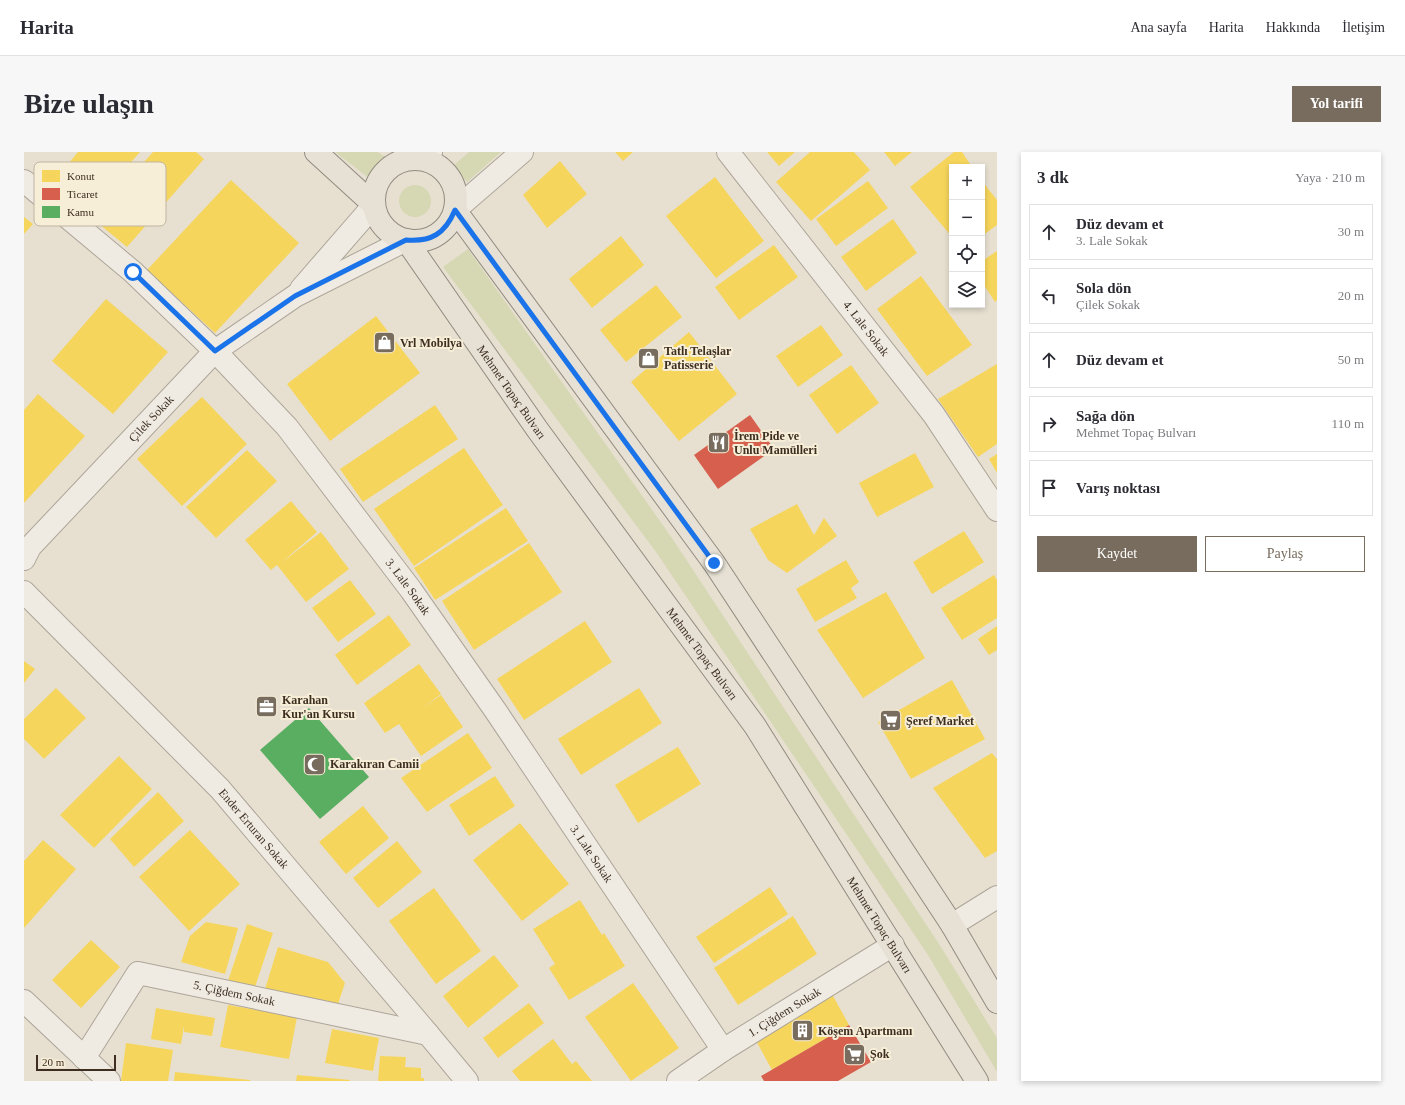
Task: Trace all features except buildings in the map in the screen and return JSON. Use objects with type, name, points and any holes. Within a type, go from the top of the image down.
[{"type":"main road","points":[[316,152],[374,205]]},
{"type":"main road","points":[[417,155],[435,164],[446,172],[453,184],[456,197],[455,210],[445,229],[437,235],[417,241],[406,240],[394,236],[384,228],[377,217],[374,205],[374,195],[380,177],[386,170],[402,160],[417,155]]},
{"type":"main road","points":[[455,210],[714,563],[952,925],[997,1002]]},
{"type":"main road","name":"Mehmet Topaç Bulvarı","points":[[406,240],[537,429],[755,726],[977,1081]]},
{"type":"street","points":[[455,210],[522,152]]},
{"type":"street","name":"4. Lale Sokak","points":[[728,152],[934,415],[997,510]]},
{"type":"street","name":"3. Lale Sokak","points":[[24,181],[34,189]]},
{"type":"street","points":[[295,296],[374,205]]},
{"type":"street","name":"3. Lale Sokak","points":[[78,226],[133,272],[215,351],[287,427],[411,590],[495,710],[723,1050]]},
{"type":"street","points":[[295,296],[406,240]]},
{"type":"street","name":"Çilek Sokak","points":[[24,560],[30,547],[215,351],[295,296]]},
{"type":"street","name":"Ender Erturan Sokak","points":[[24,592],[220,789],[428,1034],[466,1081]]},
{"type":"street","points":[[952,925],[997,897]]},
{"type":"street","name":"1. Çiğdem Sokak","points":[[678,1081],[723,1050],[893,945]]},
{"type":"street","name":"5. Çiğdem Sokak","points":[[84,1058],[138,974],[428,1034]]},
{"type":"street","points":[[24,1001],[109,1081]]},
{"type":"green space","points":[[335,152],[378,152],[385,157],[369,178]]},
{"type":"green space","points":[[469,152],[501,152],[467,182],[453,166]]},
{"type":"green space","points":[[412,185],[418,185],[427,189],[431,201],[427,213],[418,217],[412,217],[403,213],[399,204],[399,198],[403,189]]},
{"type":"green space","points":[[468,249],[674,541],[941,947],[997,1038],[997,1072],[928,955],[656,552],[443,267]]},
{"type":"place","name":"Vrl Mobilya","points":[[384,343]]},
{"type":"place","name":"Tatlı Telaşlar Patisserie","points":[[649,358]]},
{"type":"place","name":"İrem Pide ve Unlu Mamülleri","points":[[719,443]]},
{"type":"place","name":"Karahan Kur'an Kursu","points":[[266,707]]},
{"type":"place","name":"Şeref Market","points":[[891,721]]},
{"type":"place","name":"Karakıran Camii","points":[[315,764]]},
{"type":"place","name":"Köşem Apartmanı","points":[[802,1031]]},
{"type":"place","name":"Şok","points":[[854,1054]]},
{"type":"route","points":[[133,272],[215,351],[295,296],[406,240],[417,241],[437,235],[445,229],[455,210],[714,563]]}]
